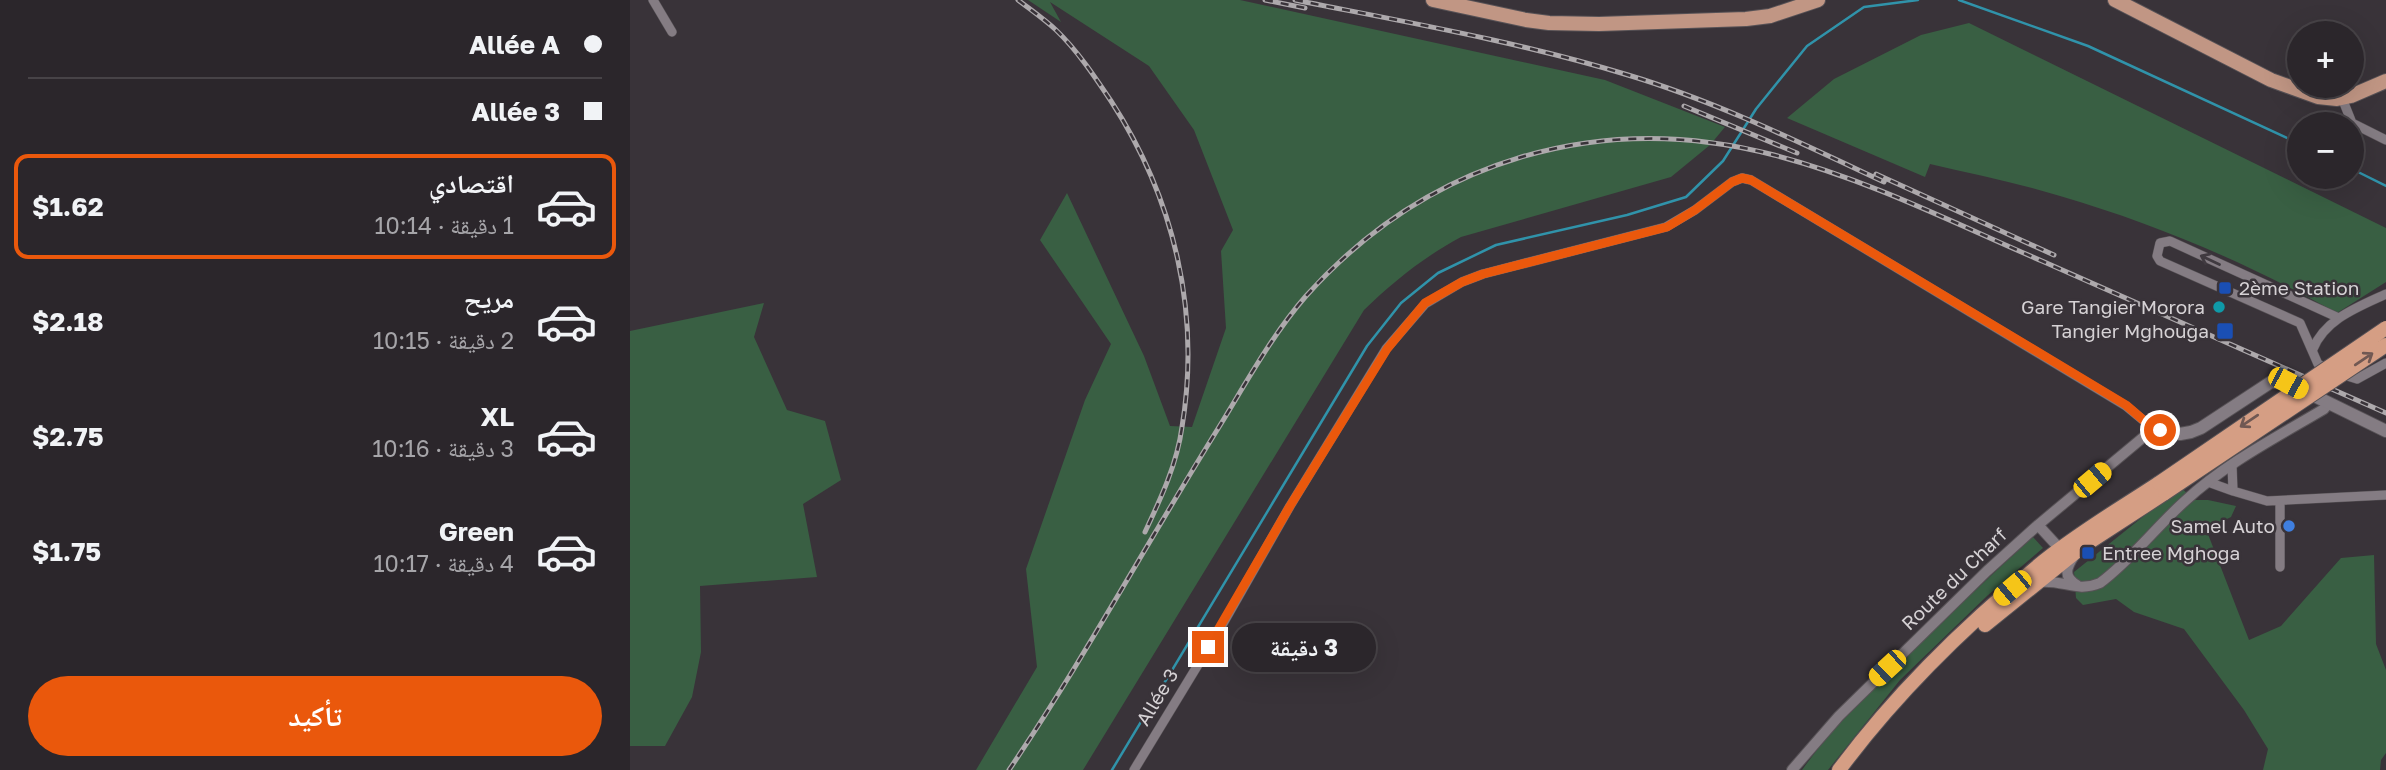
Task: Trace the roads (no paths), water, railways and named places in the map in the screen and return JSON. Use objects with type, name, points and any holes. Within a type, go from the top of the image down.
[{"type":"highway","points":[[1852,770],[1899,711],[1951,656],[2005,607],[2081,547],[2386,328]]},
{"type":"highway","points":[[1839,770],[1868,733],[1957,639],[1997,601],[2060,549],[2162,488],[2386,345]]},
{"type":"main road","points":[[1433,0],[1526,20],[1599,24],[1746,19],[1770,16],[1818,0]]},
{"type":"main road","points":[[2115,0],[2287,86]]},
{"type":"main road","points":[[2364,90],[2386,81]]},
{"type":"main road","points":[[2155,430],[2164,429],[2180,434],[2202,428],[2276,381],[2288,383],[2386,430]]},
{"type":"street","points":[[653,0],[672,32]]},
{"type":"street","points":[[2342,98],[2352,123],[2386,140]]},
{"type":"street","name":"Allée 3","points":[[1134,770],[1344,416],[1387,349],[1425,303],[1462,282],[1483,274],[1667,227],[1732,182],[1742,178],[1751,180],[2126,405],[2155,430]]},
{"type":"street","points":[[2339,318],[2169,241],[2157,248],[2160,261],[2300,323],[2318,364],[2351,379],[2367,375],[2386,363]]},
{"type":"street","points":[[2313,349],[2322,332],[2339,318],[2386,294]]},
{"type":"street","points":[[2300,323],[2305,303]]},
{"type":"street","points":[[2038,582],[2055,581],[2083,588],[2100,583],[2208,482],[2325,409],[2328,404]]},
{"type":"street","name":"Route du Charf","points":[[1792,770],[1869,684],[2038,524],[2155,430]]},
{"type":"street","points":[[2232,465],[2233,491]]},
{"type":"street","points":[[2208,482],[2260,501],[2386,495]]},
{"type":"street","points":[[2280,501],[2280,567]]},
{"type":"street","points":[[2038,524],[2060,549]]},
{"type":"street","points":[[2081,547],[2068,565],[2067,572],[2071,582],[2083,588]]},
{"type":"waterway","points":[[1112,770],[1367,346],[1401,303],[1438,273],[1496,245],[1627,215],[1686,197],[1723,161],[1756,109],[1807,46],[1864,7],[1918,0]]},
{"type":"waterway","points":[[1959,0],[2088,46],[2287,138]]},
{"type":"waterway","points":[[2364,175],[2386,186]]},
{"type":"railway","points":[[1018,0],[1064,38],[1111,101],[1133,138],[1151,177],[1166,216],[1177,257],[1188,341],[1182,427],[1172,468],[1145,532]]},
{"type":"railway","points":[[1265,0],[1305,8]]},
{"type":"railway","points":[[1295,0],[1504,43],[1628,75],[1726,110],[1884,182]]},
{"type":"railway","points":[[1684,106],[1797,153]]},
{"type":"railway","points":[[1009,770],[1090,643],[1260,360],[1306,296],[1354,249],[1405,211],[1461,180],[1519,158],[1580,144],[1644,139],[1708,142],[1809,165],[1910,203],[2386,413]]},
{"type":"railway","points":[[1876,174],[2054,255]]},
{"type":"place","name":"2ème Station","points":[[2225,288]]},
{"type":"place","name":"Gare Tangier Morora","points":[[2219,307]]},
{"type":"place","name":"Tangier Mghouga","points":[[2225,331]]},
{"type":"place","name":"Samel Auto","points":[[2289,526]]},
{"type":"place","name":"Entree Mghoga","points":[[2088,553]]}]
